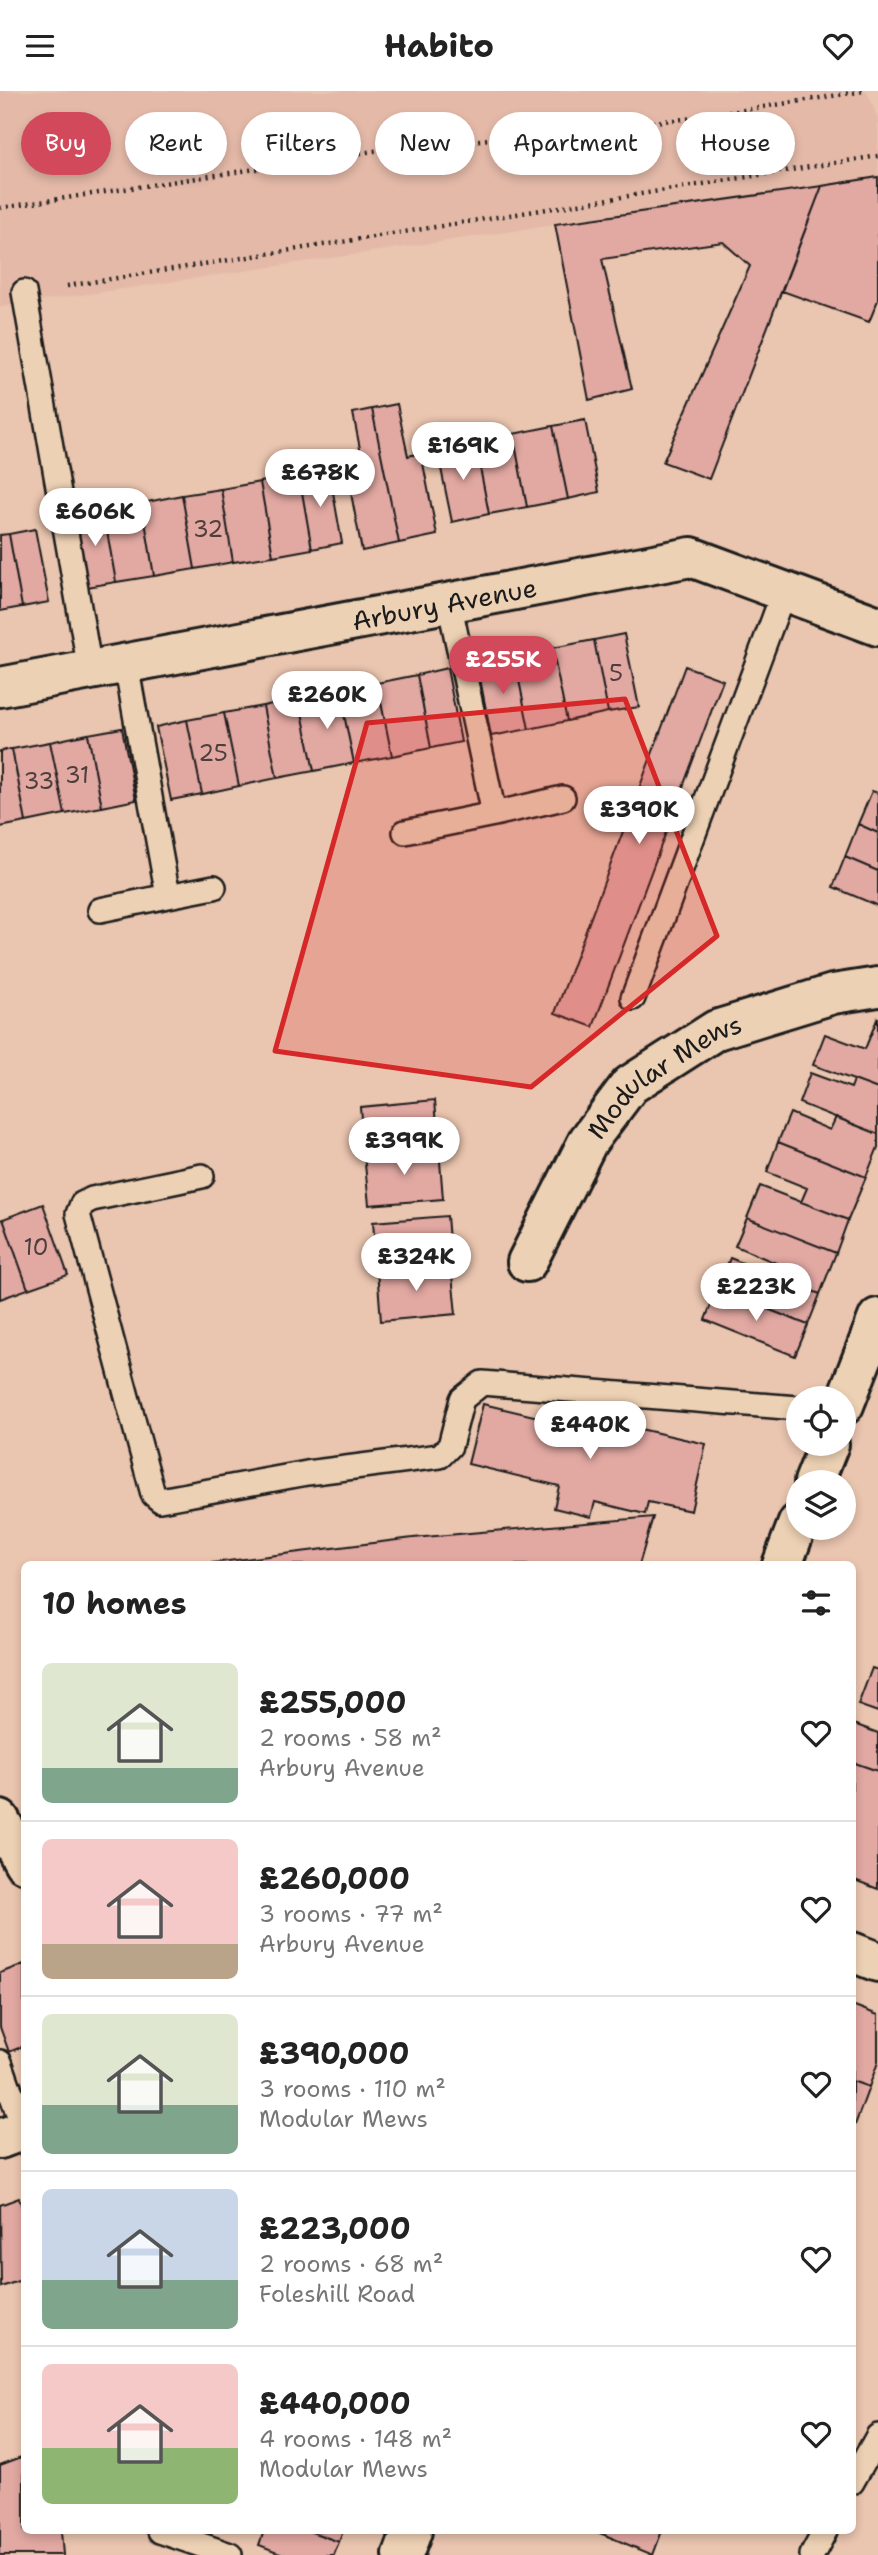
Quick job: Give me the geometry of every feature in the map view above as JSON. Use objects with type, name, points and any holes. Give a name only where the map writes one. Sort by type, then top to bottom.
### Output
[{"type":"street","name":"Arbury Avenue","points":[[0,687],[691,557],[878,627]]},
{"type":"street","name":"Modular Mews","points":[[527,1262],[588,1141],[630,1085],[716,1030],[833,994],[878,987]]},
{"type":"street","points":[[852,1386],[875,1333]]},
{"type":"street","points":[[784,1561],[792,1540]]},
{"type":"street","points":[[0,1820],[21,1858]]},
{"type":"street","points":[[856,1954],[878,1962]]},
{"type":"street","points":[[403,2555],[411,2534]]},
{"type":"lane","points":[[23,292],[108,667],[168,896]]},
{"type":"lane","points":[[633,997],[783,591]]},
{"type":"lane","points":[[449,603],[494,814]]},
{"type":"lane","points":[[405,832],[563,798]]},
{"type":"lane","points":[[100,910],[214,887]]},
{"type":"lane","points":[[202,1175],[92,1199],[82,1204],[78,1214],[153,1494],[160,1500],[307,1473],[440,1456],[450,1446],[462,1399],[482,1383],[786,1407]]},
{"type":"lane","points":[[0,2062],[16,2133]]},
{"type":"lane","points":[[856,2475],[878,2436]]},
{"type":"lane","points":[[169,2534],[230,2555]]},
{"type":"lane","points":[[812,2555],[823,2534]]},
{"type":"path","points":[[0,208],[374,151],[693,118],[864,91]]},
{"type":"path","points":[[23,292],[878,156]]},
{"type":"highlighted area","points":[[625,699],[717,936],[531,1087],[275,1051],[367,723]]},
{"type":"shaded area","points":[[0,91],[867,91],[878,119],[878,177],[0,307]]},
{"type":"building","points":[[878,177],[878,300],[869,322],[782,291],[822,186]]},
{"type":"building","points":[[822,186],[709,479],[663,462],[750,266],[723,242],[602,259],[632,389],[589,400],[555,224]]},
{"type":"building","points":[[397,404],[408,456],[421,453],[437,535],[399,543],[372,409]]},
{"type":"building","points":[[372,409],[399,543],[362,551],[346,467],[363,464],[353,413]]},
{"type":"building","points":[[585,420],[599,492],[568,499],[553,426]]},
{"type":"building","points":[[553,426],[568,499],[527,507],[513,434]]},
{"type":"building","points":[[513,434],[527,507],[489,514],[475,442]]},
{"type":"building","points":[[475,442],[489,514],[452,522],[437,449]]},
{"type":"building","points":[[329,470],[342,543],[312,549],[299,475]]},
{"type":"building","points":[[299,475],[312,549],[273,556],[260,482]]},
{"type":"building","points":[[260,482],[273,556],[233,562],[221,489]]},
{"type":"building","points":[[221,489],[233,562],[195,569],[182,495]]},
{"type":"building","points":[[182,495],[195,569],[154,576],[142,503]]},
{"type":"building","points":[[142,503],[154,576],[116,582],[103,509]]},
{"type":"building","points":[[103,509],[116,582],[87,587],[75,514]]},
{"type":"building","points":[[35,529],[49,602],[22,607],[9,534]]},
{"type":"building","points":[[9,534],[22,607],[0,611],[0,535]]},
{"type":"building","points":[[624,634],[639,707],[608,712],[594,640]]},
{"type":"building","points":[[594,640],[608,712],[567,721],[552,648]]},
{"type":"building","points":[[552,648],[567,721],[529,729],[514,656]]},
{"type":"building","points":[[514,656],[529,729],[491,736],[477,663]]},
{"type":"building","points":[[685,666],[723,680],[593,1027],[555,1013]]},
{"type":"building","points":[[447,668],[461,742],[431,748],[417,675]]},
{"type":"building","points":[[417,675],[431,748],[392,756],[377,683]]},
{"type":"building","points":[[377,683],[392,756],[354,763],[339,690]]},
{"type":"building","points":[[339,690],[354,763],[314,771],[299,698]]},
{"type":"building","points":[[299,698],[314,771],[277,778],[263,706]]},
{"type":"building","points":[[263,706],[277,778],[239,786],[224,713]]},
{"type":"building","points":[[224,713],[239,786],[202,794],[187,720]]},
{"type":"building","points":[[187,720],[202,794],[171,800],[156,727]]},
{"type":"building","points":[[122,728],[136,800],[102,807],[88,734]]},
{"type":"building","points":[[88,734],[102,807],[65,814],[50,742]]},
{"type":"building","points":[[50,742],[65,814],[26,822],[12,749]]},
{"type":"building","points":[[12,749],[26,822],[0,827],[0,751]]},
{"type":"building","points":[[872,791],[878,793],[878,833],[858,824]]},
{"type":"building","points":[[858,824],[878,833],[878,871],[845,857]]},
{"type":"building","points":[[845,857],[878,871],[878,906],[833,887]]},
{"type":"building","points":[[878,1017],[878,1089],[813,1065],[825,1034],[865,1049]]},
{"type":"building","points":[[810,1073],[851,1088],[854,1080],[878,1089],[878,1134],[799,1103]]},
{"type":"building","points":[[435,1100],[439,1149],[364,1154],[360,1107]]},
{"type":"building","points":[[790,1113],[830,1130],[836,1117],[878,1134],[878,1147],[866,1177],[778,1142]]},
{"type":"building","points":[[778,1142],[866,1177],[848,1220],[801,1202],[807,1188],[767,1172]]},
{"type":"building","points":[[439,1149],[443,1199],[369,1205],[364,1154]]},
{"type":"building","points":[[760,1186],[848,1220],[836,1253],[747,1218]]},
{"type":"building","points":[[43,1204],[68,1275],[28,1289],[3,1219]]},
{"type":"building","points":[[447,1216],[451,1265],[377,1270],[373,1222]]},
{"type":"building","points":[[747,1218],[836,1253],[820,1294],[771,1275],[776,1263],[735,1246]]},
{"type":"building","points":[[3,1219],[28,1289],[0,1299],[0,1220]]},
{"type":"building","points":[[730,1258],[820,1294],[808,1325],[717,1289]]},
{"type":"building","points":[[451,1265],[456,1314],[381,1321],[377,1270]]},
{"type":"building","points":[[717,1289],[808,1325],[795,1356],[705,1320]]},
{"type":"building","points":[[483,1404],[589,1429],[592,1418],[706,1444],[691,1511],[648,1502],[645,1514],[595,1502],[591,1517],[554,1508],[559,1486],[468,1464]]},
{"type":"building","points":[[653,1517],[640,1561],[228,1561],[413,1538]]},
{"type":"building","points":[[872,1668],[878,1670],[878,1712],[858,1705]]},
{"type":"building","points":[[856,1725],[878,1733],[878,1771],[856,1763]]},
{"type":"building","points":[[856,1763],[878,1771],[878,1889],[856,1881]]},
{"type":"building","points":[[21,1965],[21,2047],[9,2052],[0,2027],[0,1973]]},
{"type":"building","points":[[856,2007],[878,2015],[878,2062],[869,2087],[856,2082]]},
{"type":"building","points":[[856,2082],[869,2087],[856,2122]]},
{"type":"building","points":[[19,2198],[21,2204],[21,2280],[1,2287],[0,2205]]},
{"type":"building","points":[[21,2457],[21,2534],[61,2534],[63,2555],[0,2555],[0,2465]]},
{"type":"building","points":[[263,2534],[317,2534],[339,2542],[334,2555],[285,2555],[259,2545]]},
{"type":"building","points":[[317,2534],[342,2534],[339,2542]]},
{"type":"building","points":[[602,2534],[661,2534],[653,2555]]}]
